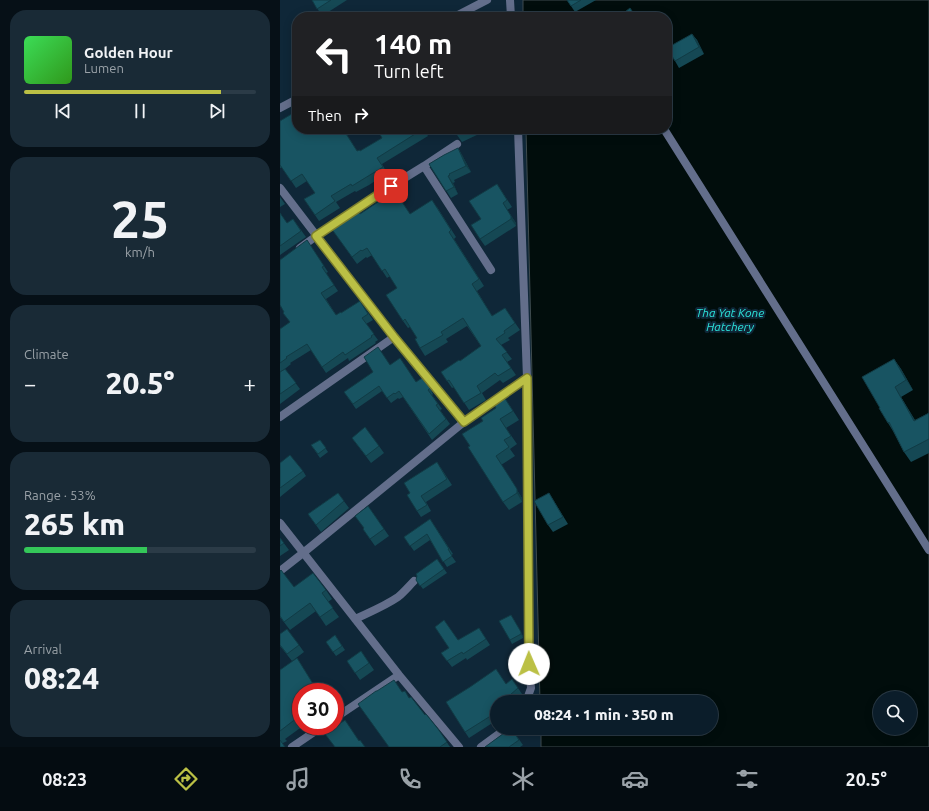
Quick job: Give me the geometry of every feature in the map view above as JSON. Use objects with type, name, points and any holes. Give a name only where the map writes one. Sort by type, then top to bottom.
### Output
[{"type":"street","points":[[464,12],[487,0]]},
{"type":"street","points":[[510,0],[511,12]]},
{"type":"street","points":[[280,108],[292,102]]},
{"type":"street","points":[[518,134],[527,378],[528,651],[531,688],[528,695]]},
{"type":"street","points":[[667,134],[929,550]]},
{"type":"street","points":[[292,254],[316,236],[391,186],[457,144]]},
{"type":"street","points":[[424,166],[492,270]]},
{"type":"street","points":[[280,188],[394,337],[464,422]]},
{"type":"street","points":[[280,417],[394,337]]},
{"type":"street","points":[[280,571],[464,422],[527,378]]},
{"type":"street","points":[[280,523],[355,619],[459,747]]},
{"type":"street","points":[[355,619],[387,604],[414,582]]},
{"type":"street","points":[[344,712],[399,674]]},
{"type":"street","points":[[292,747],[310,735]]},
{"type":"street","points":[[481,747],[497,735]]},
{"type":"water","name":"Tha Yat Kone Hatchery","points":[[523,0],[929,0],[929,747],[541,747],[541,735],[718,735],[718,695],[540,695],[526,134],[672,134],[672,12],[523,12]]},
{"type":"building","points":[[312,0],[331,0],[317,9]]},
{"type":"building","points":[[567,0],[581,0],[571,6]]},
{"type":"building","points":[[630,8],[633,12],[625,12]]},
{"type":"building","points":[[692,34],[699,47],[675,61],[672,56],[672,45]]},
{"type":"building","points":[[292,114],[292,134],[346,134],[357,151],[360,151],[382,138],[380,134],[415,134],[377,158],[383,167],[352,186],[351,184],[331,196],[335,201],[315,215],[304,199],[315,193],[302,174],[291,181],[280,165],[280,121]]},
{"type":"building","points":[[458,148],[466,166],[449,174],[450,175],[448,176],[454,187],[446,191],[429,164]]},
{"type":"building","points":[[497,184],[507,200],[503,203],[511,216],[511,219],[480,239],[471,225],[481,219],[469,201]]},
{"type":"building","points":[[394,190],[410,214],[432,200],[451,230],[449,232],[479,279],[472,284],[492,316],[505,308],[515,323],[504,331],[505,333],[496,339],[507,352],[502,355],[511,368],[498,376],[495,373],[477,386],[481,393],[464,403],[449,380],[447,381],[441,372],[481,346],[463,318],[441,332],[443,335],[420,348],[415,339],[417,338],[405,319],[403,321],[386,295],[397,288],[385,269],[382,271],[367,248],[362,251],[361,250],[352,257],[331,228],[358,210],[360,214],[378,202],[377,200]]},
{"type":"building","points":[[280,213],[287,223],[293,219],[301,231],[280,246]]},
{"type":"building","points":[[307,240],[324,266],[322,267],[334,285],[321,293],[336,315],[360,301],[368,314],[362,318],[374,334],[371,336],[372,337],[345,355],[343,352],[322,367],[307,344],[286,357],[287,358],[280,363],[280,329],[290,322],[283,313],[284,312],[280,305],[280,260]]},
{"type":"building","points":[[378,347],[390,365],[400,358],[416,382],[422,378],[430,388],[428,390],[446,419],[429,434],[399,391],[387,398],[379,386],[353,404],[344,392],[373,372],[364,357]]},
{"type":"building","points":[[894,359],[906,380],[895,387],[914,421],[929,413],[929,439],[904,452],[889,422],[888,423],[862,377]]},
{"type":"building","points":[[285,369],[296,383],[280,394],[280,372]]},
{"type":"building","points":[[504,397],[513,411],[500,419],[511,436],[504,440],[509,447],[496,456],[517,489],[517,493],[503,502],[468,447],[470,446],[462,434],[483,421],[481,418],[496,408],[494,404]]},
{"type":"building","points":[[365,427],[379,446],[366,456],[352,438]]},
{"type":"building","points":[[320,440],[326,448],[318,454],[311,445]]},
{"type":"building","points":[[290,455],[303,471],[280,488],[280,463]]},
{"type":"building","points":[[437,462],[447,479],[421,496],[427,505],[417,511],[407,495],[410,493],[404,483]]},
{"type":"building","points":[[338,493],[344,501],[316,525],[308,514]]},
{"type":"building","points":[[549,493],[563,517],[548,525],[534,501]]},
{"type":"building","points":[[368,506],[384,529],[370,539],[355,516]]},
{"type":"building","points":[[430,519],[452,556],[443,562],[427,534],[410,546],[404,537]]},
{"type":"building","points":[[280,538],[284,543],[280,546]]},
{"type":"building","points":[[437,559],[444,569],[420,586],[416,580],[416,574]]},
{"type":"building","points":[[281,570],[294,587],[313,573],[326,590],[322,593],[333,608],[320,617],[310,603],[284,622],[280,616]]},
{"type":"building","points":[[511,615],[521,634],[510,640],[499,621]]},
{"type":"building","points":[[444,620],[458,640],[479,628],[486,639],[463,654],[462,652],[447,661],[441,653],[449,648],[435,627]]},
{"type":"building","points":[[287,629],[299,645],[287,654],[280,645],[280,634]]},
{"type":"building","points":[[335,635],[342,646],[333,652],[326,642]]},
{"type":"building","points":[[361,651],[369,663],[355,673],[347,661]]},
{"type":"building","points":[[297,658],[313,683],[292,683],[292,722],[280,731],[280,670]]},
{"type":"building","points":[[496,669],[506,684],[512,679],[518,688],[510,695],[490,695],[490,716],[465,732],[446,702]]},
{"type":"building","points":[[394,680],[402,692],[405,691],[409,698],[411,697],[425,715],[426,714],[447,742],[440,747],[389,747],[358,704]]},
{"type":"building","points":[[345,720],[359,741],[360,740],[365,747],[335,747],[326,735],[344,735]]},
{"type":"building","points":[[501,735],[516,735],[519,740],[509,747],[485,747]]},
{"type":"building","points":[[280,740],[285,747],[280,747]]},
{"type":"route","points":[[391,186],[316,236],[394,337],[464,422],[527,378],[529,664]]}]
